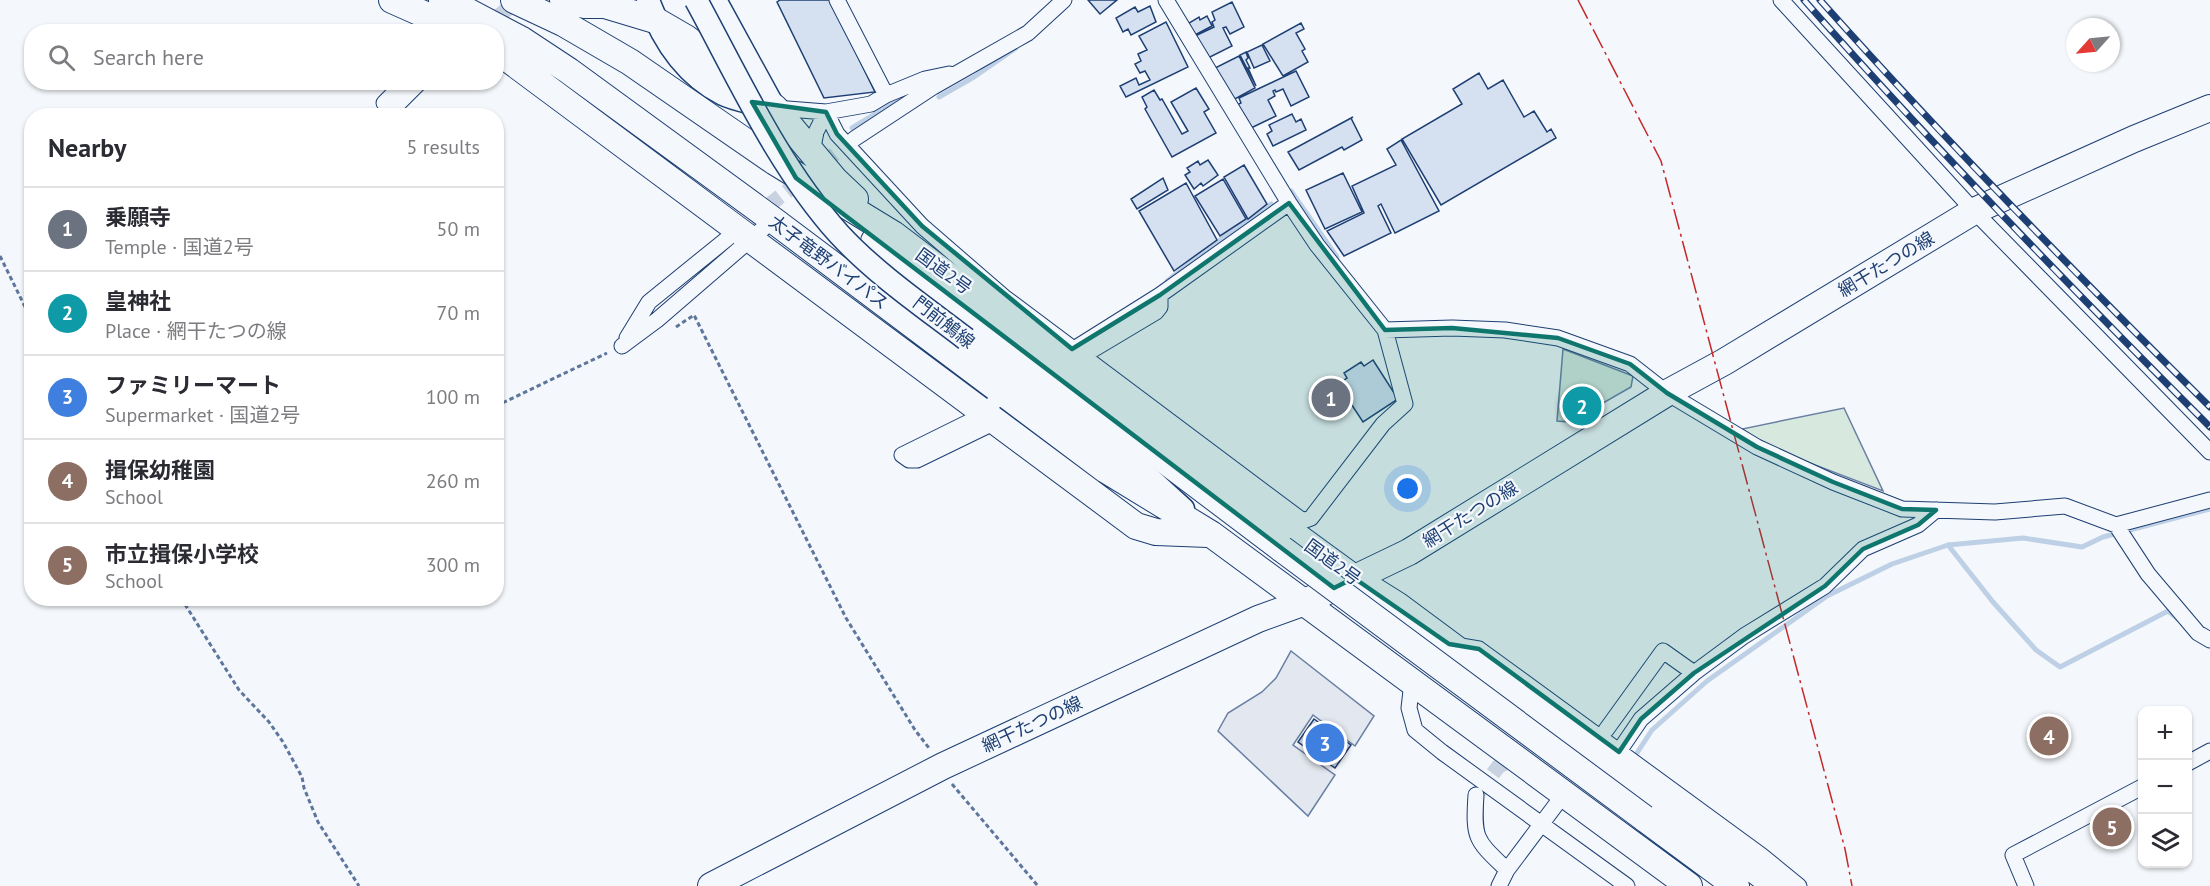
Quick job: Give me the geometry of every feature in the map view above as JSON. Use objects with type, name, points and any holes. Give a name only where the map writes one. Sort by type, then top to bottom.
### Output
[{"type":"main road","points":[[392,0],[445,24]]},
{"type":"main road","name":"太子竜野バイパス","points":[[442,0],[492,24]]},
{"type":"main road","points":[[514,0],[563,23],[630,62],[775,162],[893,234]]},
{"type":"main road","points":[[562,0],[585,5],[609,3],[652,10],[774,108],[835,180],[893,234]]},
{"type":"main road","name":"門前鵤線","points":[[696,0],[781,154],[819,210],[861,256],[966,339],[1136,466],[1211,534]]},
{"type":"main road","points":[[715,0],[774,108]]},
{"type":"main road","name":"太子竜野バイパス","points":[[504,30],[522,40],[626,112],[1106,470],[1211,534]]},
{"type":"main road","points":[[504,53],[626,112]]},
{"type":"main road","points":[[504,55],[739,239],[1136,526],[1156,532],[1211,534],[1689,886]]},
{"type":"main road","name":"網干たつの線","points":[[711,886],[943,766],[1258,619],[1305,602],[1409,552],[1667,393],[1724,362],[1974,211],[2134,139],[2210,108]]},
{"type":"main road","points":[[775,162],[909,268],[1282,549],[1736,886]]},
{"type":"main road","name":"国道2号","points":[[893,234],[1002,305],[1207,460],[1354,578],[1397,605],[1449,644],[1615,758],[1776,886]]},
{"type":"street","points":[[837,0],[886,95]]},
{"type":"street","points":[[854,139],[1028,33],[1064,0]]},
{"type":"street","points":[[1166,0],[1289,203],[1317,245],[1385,330],[1405,404],[1383,424],[1311,518],[1304,521],[1207,460]]},
{"type":"street","points":[[1781,0],[1974,211],[2210,452]]},
{"type":"street","points":[[774,108],[826,112],[871,104],[886,95],[925,79],[961,72]]},
{"type":"street","points":[[397,90],[384,103],[399,103],[412,90]]},
{"type":"street","points":[[812,152],[816,132],[826,112]]},
{"type":"street","points":[[826,112],[837,134],[922,226],[1002,305]]},
{"type":"street","points":[[1066,354],[1160,296],[1289,203]]},
{"type":"street","points":[[622,346],[650,302],[739,239],[773,220]]},
{"type":"street","points":[[622,346],[657,320],[739,239]]},
{"type":"street","points":[[1089,352],[1156,312],[1160,307],[1160,296]]},
{"type":"street","points":[[1385,330],[1452,328],[1505,330],[1558,338],[1630,364],[1667,393],[1757,447],[1833,482],[1902,509],[1995,512],[2066,506],[2120,531],[2148,574],[2198,633],[2210,640]]},
{"type":"street","points":[[987,419],[902,455],[909,460],[917,460],[987,419],[1002,392]]},
{"type":"street","points":[[2120,531],[2210,500]]},
{"type":"street","points":[[1799,886],[1761,855],[1615,758],[1641,719],[1694,673],[1744,636],[1825,586],[1863,549],[1918,525],[1936,510]]},
{"type":"street","points":[[1606,730],[1663,651],[1694,673]]},
{"type":"street","points":[[1412,682],[1409,708],[1415,730],[1627,886]]},
{"type":"street","points":[[2192,760],[2210,751]]},
{"type":"street","points":[[2026,886],[2013,855],[2138,789]]},
{"type":"street","points":[[1499,886],[1507,870],[1564,794]]},
{"type":"street","points":[[1476,795],[1474,824],[1481,845],[1507,870]]},
{"type":"path","points":[[0,256],[24,305]]},
{"type":"path","points":[[657,320],[670,330],[694,315],[846,618],[915,730],[943,766],[947,777],[959,794],[1038,886]]},
{"type":"path","points":[[504,402],[622,346]]},
{"type":"path","points":[[185,606],[239,690],[269,722],[283,742],[302,777],[304,788],[318,822],[359,886]]},
{"type":"highlighted area","points":[[752,102],[826,112],[837,134],[922,226],[1072,349],[1160,295],[1289,203],[1385,330],[1452,328],[1558,338],[1630,364],[1667,393],[1757,447],[1833,482],[1902,509],[1936,510],[1918,525],[1863,549],[1825,586],[1694,673],[1641,719],[1619,752],[1479,649],[1449,644],[1354,578],[1334,588],[796,178]]},
{"type":"shaded area","points":[[1563,349],[1633,376],[1631,387],[1570,422],[1557,421]]},
{"type":"shaded area","points":[[1844,408],[1883,491],[1771,448],[1742,429]]},
{"type":"shaded area","points":[[1291,651],[1374,716],[1355,746],[1313,715],[1293,745],[1335,775],[1308,816],[1218,731],[1228,713],[1262,692],[1276,678]]},
{"type":"building","points":[[780,0],[830,0],[875,92],[824,98],[777,2]]},
{"type":"building","points":[[1088,0],[1117,0],[1100,14]]},
{"type":"building","points":[[1232,2],[1244,27],[1230,34],[1226,27],[1223,28],[1232,46],[1206,59],[1195,36],[1214,27],[1212,22],[1215,20],[1212,12]]},
{"type":"building","points":[[1150,6],[1156,22],[1131,35],[1128,29],[1123,32],[1116,18],[1135,7],[1138,12]]},
{"type":"building","points":[[1207,16],[1212,26],[1193,36],[1189,23],[1199,17],[1200,20]]},
{"type":"building","points":[[1166,22],[1188,67],[1126,97],[1120,86],[1136,78],[1139,85],[1150,80],[1145,71],[1140,73],[1135,64],[1141,61],[1138,54],[1147,50],[1139,36]]},
{"type":"building","points":[[1301,23],[1304,29],[1296,33],[1305,49],[1302,51],[1308,62],[1283,76],[1263,44]]},
{"type":"building","points":[[1262,45],[1270,61],[1254,68],[1247,52]]},
{"type":"building","points":[[1246,52],[1248,58],[1246,60],[1250,68],[1248,68],[1256,86],[1240,55]]},
{"type":"building","points":[[1239,56],[1255,88],[1233,100],[1215,68]]},
{"type":"building","points":[[1296,71],[1309,97],[1291,106],[1283,89],[1273,91],[1275,96],[1268,100],[1276,116],[1249,129],[1235,106],[1241,103],[1239,98]]},
{"type":"building","points":[[1479,73],[1488,89],[1503,80],[1524,117],[1534,111],[1547,132],[1551,129],[1556,138],[1441,205],[1402,139],[1462,104],[1453,89]]},
{"type":"building","points":[[1196,88],[1209,109],[1204,112],[1216,133],[1172,157],[1145,109],[1147,107],[1142,97],[1154,90],[1160,100],[1162,99],[1182,134],[1188,131],[1171,102]]},
{"type":"building","points":[[1292,114],[1296,122],[1301,119],[1306,130],[1273,146],[1267,134],[1272,131],[1269,125]]},
{"type":"building","points":[[1351,118],[1362,140],[1344,150],[1342,147],[1299,170],[1288,152]]},
{"type":"building","points":[[1401,140],[1439,211],[1395,233],[1381,204],[1378,206],[1391,233],[1344,256],[1327,231],[1364,213],[1352,186],[1396,165],[1387,149]]},
{"type":"building","points":[[1208,160],[1218,175],[1203,186],[1201,183],[1194,189],[1185,175],[1190,172],[1187,168],[1198,161],[1200,165]]},
{"type":"building","points":[[1244,165],[1267,204],[1248,219],[1224,177]]},
{"type":"building","points":[[1343,173],[1362,212],[1325,229],[1306,190]]},
{"type":"building","points":[[1163,178],[1168,190],[1137,209],[1131,199]]},
{"type":"building","points":[[1223,179],[1246,219],[1220,236],[1195,196]]},
{"type":"building","points":[[1186,183],[1217,240],[1174,271],[1139,211]]},
{"type":"building","points":[[1373,360],[1398,399],[1363,422],[1338,384],[1347,378],[1344,373],[1361,362],[1364,366]]},
{"type":"building","points":[[1314,719],[1351,745],[1335,768],[1298,742]]},
{"type":"waterway","points":[[939,97],[974,77],[1016,48]]},
{"type":"waterway","points":[[852,128],[915,90]]},
{"type":"waterway","points":[[1289,192],[1291,191],[1337,257]]},
{"type":"waterway","points":[[1167,281],[1271,204]]},
{"type":"waterway","points":[[1635,756],[1652,730],[1707,681],[1827,596],[1892,564],[1948,545],[2023,538],[2082,547],[2103,537],[2210,509]]},
{"type":"waterway","points":[[1948,545],[1993,602],[2036,650],[2060,667],[2168,611],[2178,619]]},
{"type":"tunnel","points":[[488,24],[519,0]]},
{"type":"tunnel","points":[[732,234],[854,139]]},
{"type":"tunnel","points":[[1479,792],[1498,767],[1535,745],[1547,741]]},
{"type":"railway","points":[[1804,0],[2004,216],[2210,427]]},
{"type":"railway","points":[[1820,0],[2012,206],[2210,407]]},
{"type":"power","points":[[1578,0],[1661,161],[1845,849],[1852,886]]},
{"type":"place","name":"乗願寺","points":[[1331,398]]},
{"type":"place","name":"皇神社","points":[[1582,406]]},
{"type":"place","name":"揖保幼稚園","points":[[2049,736]]},
{"type":"place","name":"ファミリーマート","points":[[1325,743]]},
{"type":"place","name":"市立揖保小学校","points":[[2112,827]]}]
